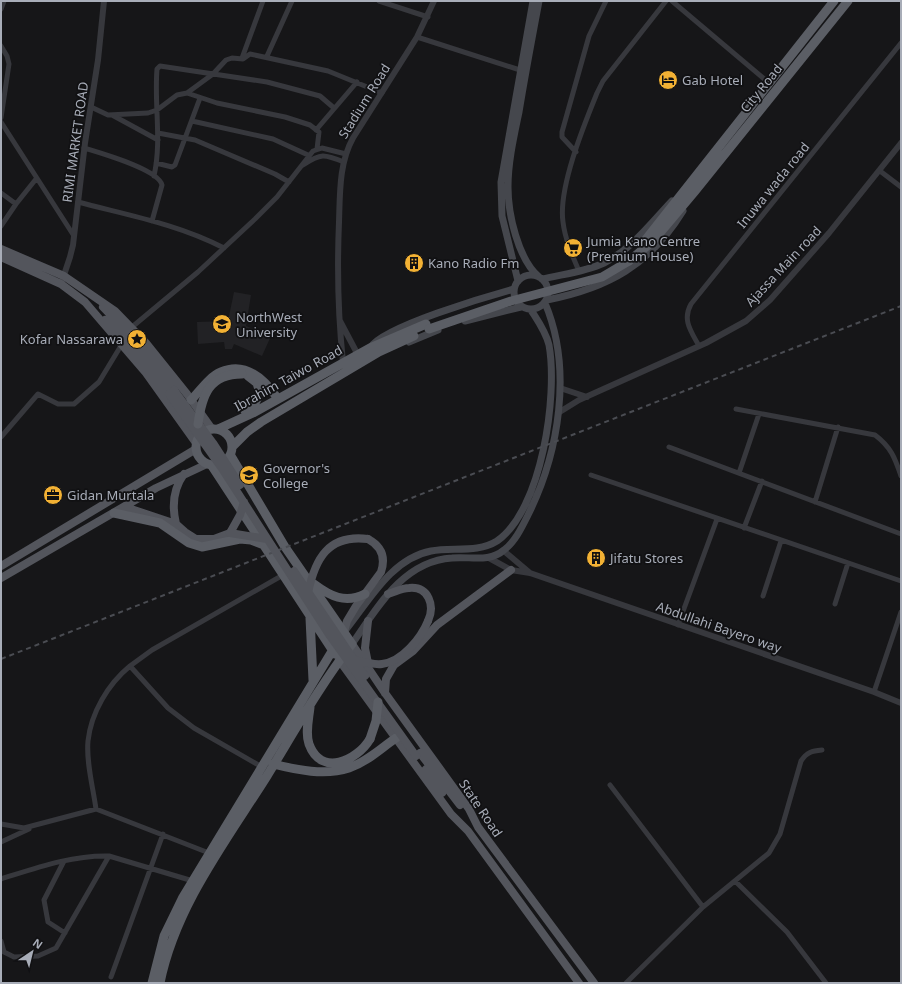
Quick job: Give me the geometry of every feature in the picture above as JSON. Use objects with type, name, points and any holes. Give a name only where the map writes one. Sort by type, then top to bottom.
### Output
[{"type":"highway","name":"City Road","points":[[674,209],[685,188],[834,1]]},
{"type":"highway","name":"City Road","points":[[674,209],[695,191],[848,1]]},
{"type":"highway","points":[[375,349],[428,326],[511,301],[602,277],[653,241],[674,209]]},
{"type":"highway","name":"Ibrahim Taiwo Road","points":[[215,429],[227,425],[278,399],[343,362],[375,349]]},
{"type":"highway","name":"Ibrahim Taiwo Road","points":[[233,446],[247,432],[261,422],[370,358],[375,349]]},
{"type":"highway","points":[[192,400],[209,381],[220,372],[236,369],[246,370],[260,377],[278,399]]},
{"type":"highway","points":[[198,424],[201,404],[210,387],[226,376],[242,374],[252,378],[260,388],[258,399],[254,405],[238,415],[227,425]]},
{"type":"highway","points":[[210,465],[220,465],[226,462],[231,456],[233,446],[228,435],[215,429],[205,431],[200,436],[196,446],[199,458],[210,465],[266,542],[282,575],[339,660]]},
{"type":"highway","points":[[160,983],[170,944],[189,903],[310,704],[339,660],[352,644],[281,540],[231,456]]},
{"type":"highway","points":[[114,513],[160,523],[195,545],[209,547],[240,539],[266,542]]},
{"type":"highway","points":[[308,580],[335,598],[358,598],[365,594]]},
{"type":"highway","points":[[310,617],[313,680]]},
{"type":"highway","points":[[152,983],[164,936],[173,916],[313,680],[344,632]]},
{"type":"highway","points":[[310,704],[307,736],[310,748],[319,758],[335,763],[348,760],[361,750],[370,739],[376,721],[378,702]]},
{"type":"highway","points":[[273,764],[313,772],[337,771],[350,768],[367,759],[396,738]]},
{"type":"main road","points":[[352,644],[388,594],[411,573],[435,562],[450,558],[489,558],[504,551],[512,542],[532,507],[550,456],[558,413],[560,388],[556,346],[546,301],[548,288],[541,278],[530,268],[512,222],[509,204],[510,165],[533,1]]},
{"type":"main road","points":[[518,281],[504,231],[500,196],[503,165],[539,1]]},
{"type":"main road","name":"City Road","points":[[541,278],[579,271],[604,263],[623,251],[685,188]]},
{"type":"main road","name":"City Road","points":[[546,301],[595,287],[623,274],[644,257],[669,230],[695,191]]},
{"type":"main road","points":[[1,249],[103,302],[132,327],[215,429]]},
{"type":"main road","points":[[1,257],[62,280],[114,327],[172,392],[198,424],[308,593],[418,754],[468,832]]},
{"type":"main road","points":[[541,278],[530,275],[518,281],[514,289],[515,299],[521,307],[531,310],[536,309],[546,301]]},
{"type":"main road","name":"Ibrahim Taiwo Road","points":[[375,349],[379,339],[416,321],[514,289]]},
{"type":"main road","points":[[88,293],[132,337],[172,392],[244,502],[266,542],[334,642],[418,754],[478,827]]},
{"type":"main road","points":[[1,566],[196,446],[122,344],[85,302]]},
{"type":"main road","name":"Ibrahim Taiwo Road","points":[[370,358],[447,327],[506,309],[521,307]]},
{"type":"main road","points":[[344,632],[375,591],[393,572],[408,561],[430,551],[487,546],[505,534],[522,509],[542,454],[551,396],[551,358],[544,330],[531,310]]},
{"type":"main road","points":[[542,454],[550,456]]},
{"type":"main road","points":[[1,578],[156,488],[184,474],[210,465]]},
{"type":"main road","points":[[176,524],[173,504],[178,484],[184,474]]},
{"type":"main road","points":[[230,533],[240,515],[244,502]]},
{"type":"main road","points":[[125,507],[176,524],[190,536],[204,540],[214,539],[230,533],[266,542]]},
{"type":"main road","points":[[308,593],[316,564],[327,549],[343,540],[361,538],[368,538],[378,545],[382,550],[384,564],[381,572],[347,621],[344,632]]},
{"type":"main road","points":[[385,693],[386,679],[394,665],[413,651],[437,626],[510,570]]},
{"type":"main road","points":[[354,660],[373,664],[389,662],[413,644],[428,621],[432,610],[431,603],[426,594],[422,591],[410,588],[388,594]]},
{"type":"main road","points":[[368,621],[365,648],[372,673]]},
{"type":"main road","name":"State Road","points":[[352,644],[385,693],[469,809],[478,827],[594,983]]},
{"type":"main road","name":"State Road","points":[[339,660],[451,814],[468,832],[579,983]]},
{"type":"street","points":[[1,9],[4,1]]},
{"type":"street","name":"RIMI MARKET ROAD","points":[[62,280],[70,257],[74,236],[84,148],[98,60],[104,1]]},
{"type":"street","points":[[242,58],[263,1]]},
{"type":"street","points":[[267,56],[292,1]]},
{"type":"street","points":[[379,1],[428,17]]},
{"type":"street","name":"Stadium Road","points":[[343,362],[338,318],[337,272],[340,191],[346,154],[353,138],[417,37],[428,17],[434,1]]},
{"type":"street","points":[[576,152],[562,138],[562,132],[590,36],[606,1]]},
{"type":"street","points":[[579,271],[569,248],[563,221],[562,204],[565,185],[592,104],[603,81],[666,1]]},
{"type":"street","points":[[672,1],[769,83]]},
{"type":"street","points":[[417,37],[523,71]]},
{"type":"street","name":"Inuwa wada road","points":[[699,346],[686,319],[686,312],[691,304],[901,43]]},
{"type":"street","points":[[1,46],[8,56],[9,64],[1,118]]},
{"type":"street","points":[[91,107],[104,114],[112,115],[148,113],[156,110],[177,96],[187,93],[213,74],[229,58],[242,58],[250,54],[267,56],[323,69],[382,93]]},
{"type":"street","points":[[154,176],[158,140],[155,95],[157,68],[160,66],[267,82],[312,94],[326,100],[334,108]]},
{"type":"street","points":[[316,130],[357,82]]},
{"type":"street","points":[[187,93],[217,103],[285,117],[310,126],[316,130],[319,135],[317,149]]},
{"type":"street","points":[[156,163],[173,167],[186,138],[200,98]]},
{"type":"street","points":[[112,115],[158,140]]},
{"type":"street","points":[[192,121],[273,139],[308,155]]},
{"type":"street","points":[[1,122],[36,179],[74,236]]},
{"type":"street","points":[[158,133],[186,138],[224,152],[288,182]]},
{"type":"street","name":"Ajassa Main road","points":[[558,413],[587,396],[699,346],[746,321],[770,300],[829,233],[901,143]]},
{"type":"street","points":[[84,148],[124,160],[154,176],[161,182],[162,185],[152,221]]},
{"type":"street","points":[[132,327],[198,272],[224,248],[277,196],[308,155],[317,149],[322,148],[346,154]]},
{"type":"street","points":[[300,167],[314,157],[324,154],[344,162]]},
{"type":"street","points":[[880,171],[901,187]]},
{"type":"street","points":[[1,226],[36,179]]},
{"type":"street","points":[[1,194],[16,204]]},
{"type":"street","points":[[78,202],[193,233],[224,248]]},
{"type":"street","name":"Stadium Road","points":[[338,318],[358,355]]},
{"type":"street","points":[[1,436],[38,394],[58,404],[74,404],[100,382],[122,344]]},
{"type":"street","points":[[560,388],[587,396]]},
{"type":"street","points":[[736,409],[875,435],[886,443],[895,458],[901,476]]},
{"type":"street","points":[[739,473],[759,414]]},
{"type":"street","points":[[815,502],[838,427]]},
{"type":"street","points":[[670,447],[901,534]]},
{"type":"street","points":[[590,475],[901,581]]},
{"type":"street","points":[[744,528],[762,482]]},
{"type":"street","points":[[678,625],[716,519]]},
{"type":"street","points":[[763,596],[781,541]]},
{"type":"street","points":[[504,551],[530,573]]},
{"type":"street","points":[[489,558],[510,570],[530,573]]},
{"type":"street","points":[[835,604],[848,563]]},
{"type":"street","name":"Abdullahi Bayero way","points":[[530,573],[874,692],[901,703]]},
{"type":"street","points":[[96,809],[88,754],[91,728],[96,712],[119,675],[152,650],[282,575]]},
{"type":"street","points":[[874,692],[901,612]]},
{"type":"street","points":[[130,666],[168,708],[194,728],[262,767]]},
{"type":"street","points":[[626,983],[703,907],[769,853],[780,834],[801,761],[806,754],[812,751],[822,750]]},
{"type":"street","points":[[610,784],[703,907]]},
{"type":"street","points":[[1,824],[24,828],[37,826],[96,809],[209,853]]},
{"type":"street","points":[[1,842],[37,826]]},
{"type":"street","points":[[111,977],[163,834]]},
{"type":"street","points":[[1,941],[4,952],[9,956],[38,956],[56,948],[109,856]]},
{"type":"street","points":[[1,879],[38,867],[64,861],[79,858],[109,856],[193,881]]},
{"type":"street","points":[[64,861],[43,903],[48,922],[65,933]]},
{"type":"street","points":[[735,881],[787,932],[826,983]]},
{"type":"shaded area","name":"NorthWest University","points":[[234,292],[251,295],[246,326],[271,336],[262,356],[234,344],[232,349],[225,349],[224,342],[198,344],[197,322],[228,321]]},
{"type":"railway","points":[[1,659],[901,306]]},
{"type":"place","name":"Gab Hotel","points":[[668,80]]},
{"type":"place","name":"Jumia Kano Centre (Premium House)","points":[[573,248]]},
{"type":"place","name":"Kano Radio Fm","points":[[414,263]]},
{"type":"place","name":"NorthWest University","points":[[222,324]]},
{"type":"place","name":"Kofar Nassarawa","points":[[137,339]]},
{"type":"place","name":"Governor's College","points":[[249,475]]},
{"type":"place","name":"Gidan Murtala","points":[[53,495]]},
{"type":"place","name":"Jifatu Stores","points":[[596,558]]}]
